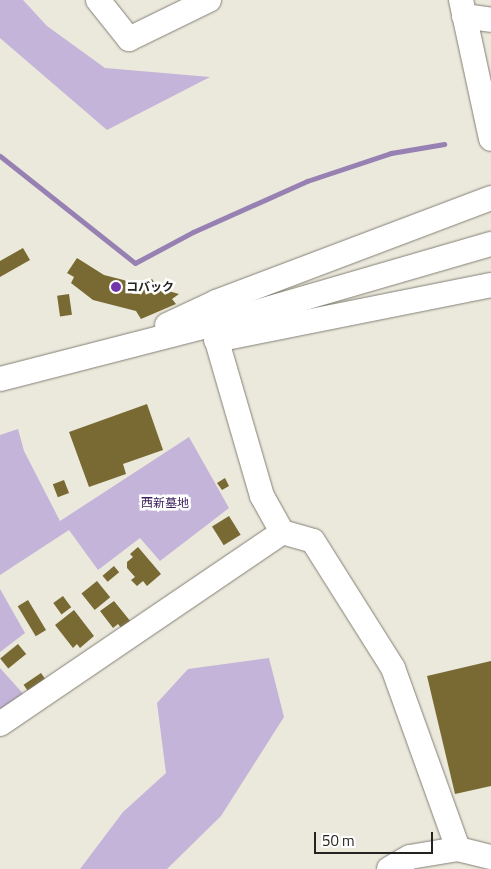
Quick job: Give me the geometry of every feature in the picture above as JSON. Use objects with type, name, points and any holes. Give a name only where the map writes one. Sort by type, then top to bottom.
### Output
[{"type":"street","points":[[98,0],[129,39],[209,0]]},
{"type":"street","points":[[462,8],[491,20]]},
{"type":"street","points":[[462,8],[491,139]]},
{"type":"street","points":[[118,349],[216,302],[491,198]]},
{"type":"street","points":[[214,332],[489,245]]},
{"type":"street","points":[[0,379],[118,349],[491,285]]},
{"type":"street","points":[[214,332],[262,496],[282,532],[313,541],[393,668],[458,849]]},
{"type":"street","points":[[0,724],[282,532]]},
{"type":"street","points":[[389,869],[410,856],[458,849],[491,857]]},
{"type":"green space","points":[[0,0],[23,0],[47,26],[105,68],[210,77],[107,130],[0,38]]},
{"type":"green space","name":"西新墓地","points":[[18,429],[24,451],[60,521],[189,437],[229,508],[160,561],[140,538],[98,570],[69,530],[0,575],[0,435]]},
{"type":"green space","points":[[0,589],[25,633],[0,652]]},
{"type":"green space","points":[[269,658],[284,717],[221,816],[167,869],[80,869],[123,812],[166,773],[157,703],[188,669]]},
{"type":"green space","points":[[0,668],[27,698],[0,717]]},
{"type":"building","points":[[23,248],[30,260],[0,277],[0,261]]},
{"type":"building","name":"コバック","points":[[77,258],[104,275],[143,285],[152,279],[158,288],[179,294],[172,299],[176,304],[141,319],[136,311],[93,300],[71,283],[74,277],[67,273]]},
{"type":"building","points":[[69,294],[72,315],[60,316],[57,296]]},
{"type":"building","points":[[147,404],[163,450],[123,464],[126,474],[89,487],[69,432]]},
{"type":"building","points":[[225,478],[229,486],[222,490],[217,483]]},
{"type":"building","points":[[64,480],[69,493],[58,497],[53,484]]},
{"type":"building","points":[[229,516],[241,535],[224,545],[212,527]]},
{"type":"building","points":[[138,547],[161,574],[147,586],[143,581],[137,586],[131,580],[135,577],[127,568],[127,562],[133,557],[130,554]]},
{"type":"building","points":[[114,566],[119,572],[108,582],[103,576]]},
{"type":"building","points":[[97,581],[110,597],[95,610],[81,594]]},
{"type":"building","points":[[63,596],[71,607],[62,614],[53,603]]},
{"type":"building","points":[[28,600],[46,630],[36,636],[18,606]]},
{"type":"building","points":[[114,601],[131,622],[122,629],[118,624],[113,628],[100,611]]},
{"type":"building","points":[[74,610],[94,636],[80,648],[77,644],[73,648],[55,625]]},
{"type":"building","points":[[18,644],[26,654],[8,669],[0,658]]},
{"type":"building","points":[[491,661],[491,786],[455,794],[427,676]]},
{"type":"building","points":[[41,673],[47,682],[30,694],[24,685]]},
{"type":"waterway","points":[[0,156],[135,263],[193,232],[307,181],[391,153],[444,144]]},
{"type":"place","name":"コバック","points":[[116,287]]}]
